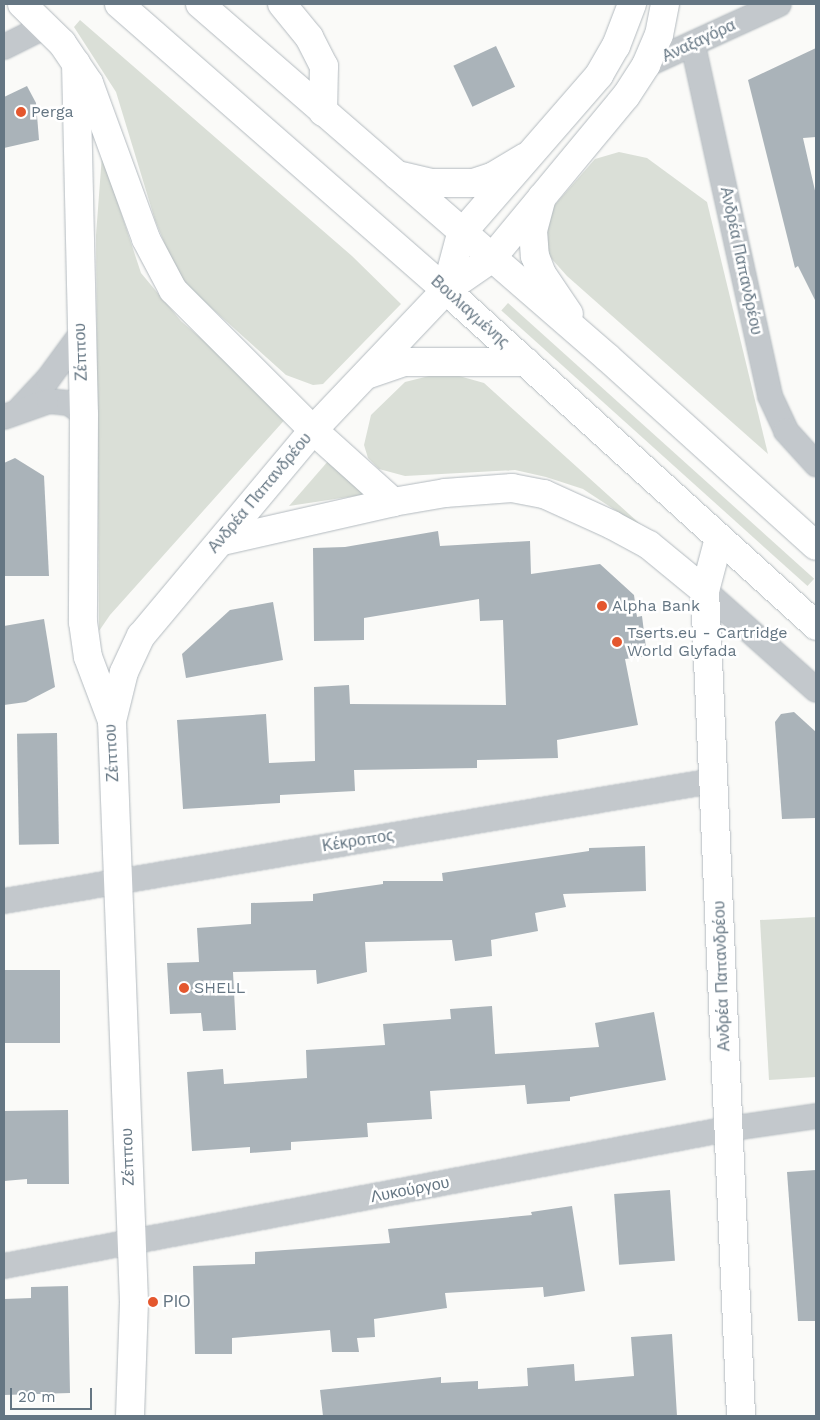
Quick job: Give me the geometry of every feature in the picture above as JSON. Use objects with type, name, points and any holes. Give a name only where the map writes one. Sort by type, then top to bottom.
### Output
[{"type":"main road","points":[[22,4],[46,26],[76,63],[98,103],[146,239],[173,290],[313,430],[393,502]]},
{"type":"main road","name":"Βουλιαγμένης","points":[[119,4],[446,290],[816,626]]},
{"type":"main road","points":[[200,4],[461,234],[608,358],[816,546]]},
{"type":"main road","points":[[282,4],[309,37],[324,66],[323,112]]},
{"type":"main road","name":"Ανδρέα Παπανδρέου","points":[[446,290],[461,234],[599,75],[616,46],[632,4]]},
{"type":"main road","name":"Ανδρέα Παπανδρέου","points":[[112,720],[124,672],[141,636],[313,430],[369,374],[446,290],[491,259],[626,96],[646,65],[659,34],[665,4]]},
{"type":"main road","name":"Ζέππου","points":[[76,63],[80,334],[84,414],[83,622],[88,657],[112,720],[134,1302],[130,1416]]},
{"type":"main road","points":[[393,173],[432,183],[473,183],[492,177],[526,157]]},
{"type":"main road","points":[[542,197],[533,230],[536,256],[542,274],[571,317],[608,358]]},
{"type":"main road","points":[[369,374],[404,362],[526,362]]},
{"type":"main road","points":[[222,540],[393,502],[445,493],[512,488],[544,494],[649,545],[705,591]]},
{"type":"main road","name":"Ανδρέα Παπανδρέου","points":[[719,538],[705,591],[741,1416]]},
{"type":"street","name":"Αναξαγόρα","points":[[646,65],[779,4]]},
{"type":"street","points":[[4,47],[46,26]]},
{"type":"street","name":"Ανδρέα Παπανδρέου","points":[[693,45],[770,396],[786,431],[816,464]]},
{"type":"street","points":[[12,413],[58,366],[80,334]]},
{"type":"street","points":[[12,413],[57,401],[68,404],[84,414]]},
{"type":"street","points":[[705,591],[816,690]]},
{"type":"street","name":"Κέκροπος","points":[[4,901],[713,781]]},
{"type":"street","name":"Λυκούργου","points":[[4,1266],[131,1244],[728,1129],[816,1116]]},
{"type":"shaded area","points":[[80,20],[352,256],[401,304],[323,384],[313,385],[286,375],[187,286],[170,257],[155,220],[116,92],[74,27]]},
{"type":"shaded area","points":[[619,152],[647,158],[707,202],[768,454],[567,276],[550,257],[544,231],[552,208],[595,159]]},
{"type":"shaded area","points":[[102,155],[141,273],[181,321],[289,415],[110,615],[99,631],[96,235]]},
{"type":"shaded area","points":[[508,303],[814,579],[807,586],[501,310]]},
{"type":"shaded area","points":[[445,372],[484,383],[650,533],[583,489],[546,477],[515,470],[405,476],[379,469],[368,458],[364,445],[371,415],[405,382]]},
{"type":"shaded area","points":[[329,460],[368,494],[289,506]]},
{"type":"shaded area","points":[[816,917],[816,1077],[769,1080],[760,920]]},
{"type":"building","points":[[496,46],[515,87],[472,107],[453,66]]},
{"type":"building","points":[[816,48],[816,137],[803,138],[816,195],[816,302],[798,266],[795,268],[748,80]]},
{"type":"building","points":[[27,86],[36,103],[39,140],[4,148],[4,97]]},
{"type":"building","points":[[15,458],[44,476],[49,576],[4,576],[4,463]]},
{"type":"building","points":[[438,531],[440,546],[530,541],[531,574],[600,564],[634,595],[637,617],[642,616],[647,656],[625,659],[638,725],[557,740],[558,758],[477,760],[477,768],[354,770],[355,791],[280,795],[280,803],[183,809],[177,720],[266,714],[269,763],[315,761],[314,687],[349,685],[350,704],[506,705],[503,620],[480,621],[479,599],[364,618],[364,640],[314,641],[313,548],[345,547]]},
{"type":"building","points":[[273,602],[283,660],[186,678],[182,654],[230,610]]},
{"type":"building","points":[[44,619],[55,687],[26,702],[4,705],[4,626]]},
{"type":"building","points":[[794,712],[816,732],[816,818],[782,819],[775,722],[781,714]]},
{"type":"building","points":[[57,733],[59,844],[19,845],[17,734]]},
{"type":"building","points":[[645,846],[646,891],[563,894],[566,907],[535,913],[538,931],[491,940],[492,956],[455,961],[452,940],[365,942],[367,972],[317,984],[316,970],[233,972],[236,1030],[203,1031],[201,1013],[170,1014],[167,963],[199,962],[197,928],[251,924],[251,903],[313,901],[313,894],[383,884],[383,881],[443,881],[442,873],[589,851],[589,848]]},
{"type":"building","points":[[4,970],[60,970],[60,1043],[4,1043]]},
{"type":"building","points":[[492,1006],[495,1054],[599,1047],[595,1023],[654,1012],[666,1080],[570,1097],[570,1101],[527,1104],[525,1085],[430,1091],[432,1119],[367,1123],[368,1137],[291,1142],[291,1150],[250,1153],[250,1147],[192,1151],[187,1072],[223,1069],[224,1084],[307,1078],[306,1050],[385,1045],[383,1024],[451,1019],[450,1009]]},
{"type":"building","points":[[68,1110],[69,1184],[27,1184],[27,1179],[4,1181],[4,1111]]},
{"type":"building","points":[[816,1170],[816,1321],[798,1321],[787,1172]]},
{"type":"building","points":[[670,1190],[675,1261],[619,1265],[614,1194]]},
{"type":"building","points":[[572,1206],[585,1291],[544,1297],[543,1287],[445,1293],[447,1308],[374,1319],[375,1337],[357,1338],[359,1352],[332,1352],[330,1330],[232,1338],[232,1354],[195,1354],[193,1266],[255,1264],[255,1252],[390,1243],[388,1229],[532,1215],[531,1212]]},
{"type":"building","points":[[68,1286],[70,1393],[4,1395],[4,1299],[31,1298],[31,1287]]},
{"type":"building","points":[[672,1334],[677,1416],[323,1416],[320,1390],[441,1377],[441,1383],[478,1381],[478,1389],[528,1386],[527,1368],[574,1364],[575,1381],[634,1376],[631,1337]]},
{"type":"place","name":"Perga","points":[[21,112]]},
{"type":"place","name":"Alpha Bank","points":[[602,606]]},
{"type":"place","name":"Tserts.eu - Cartridge World Glyfada","points":[[617,642]]},
{"type":"place","name":"SHELL","points":[[184,988]]},
{"type":"place","name":"ΡΙΟ","points":[[153,1302]]}]
